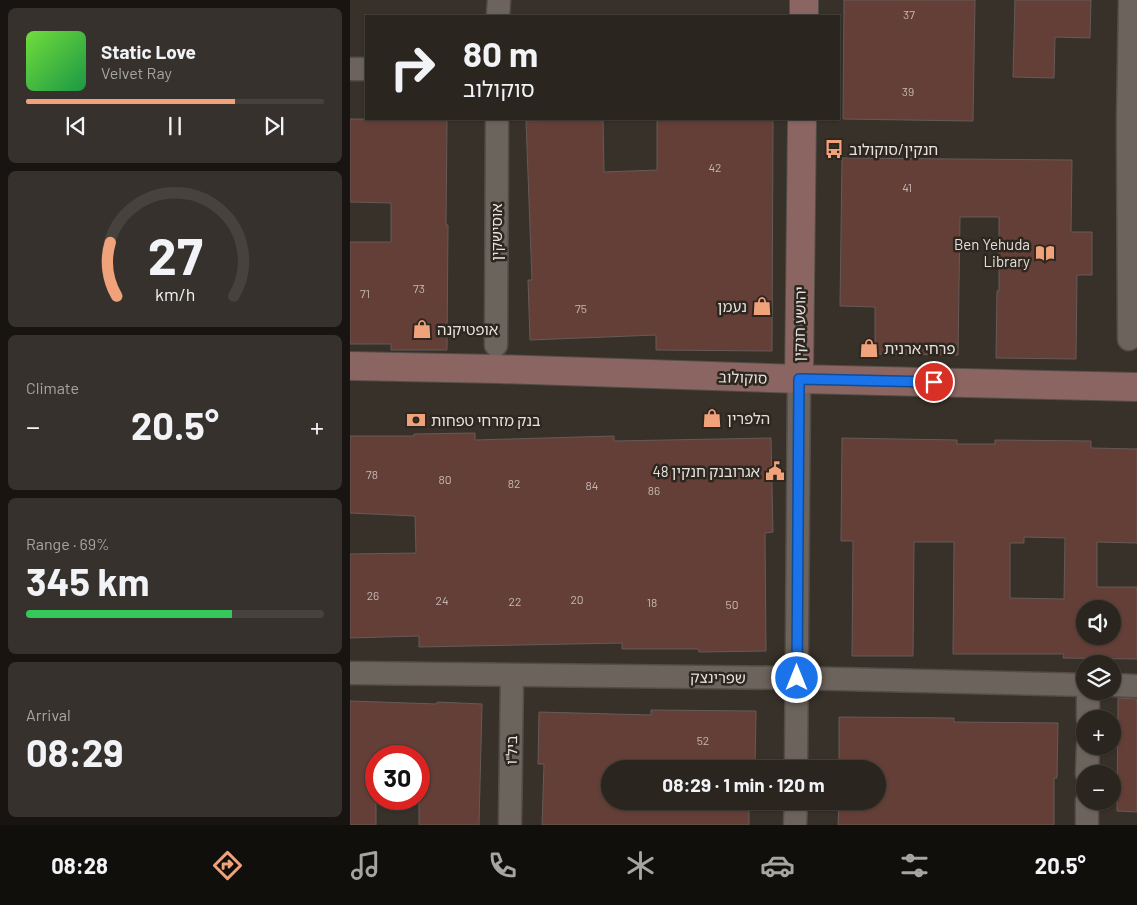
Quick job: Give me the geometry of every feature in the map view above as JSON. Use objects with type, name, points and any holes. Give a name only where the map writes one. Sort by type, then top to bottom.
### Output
[{"type":"street","points":[[498,15],[499,0]]},
{"type":"street","points":[[804,0],[804,15]]},
{"type":"street","points":[[1129,339],[1132,121],[1130,0]]},
{"type":"street","points":[[350,69],[365,69]]},
{"type":"street","name":"אוסישקין","points":[[496,345],[497,120]]},
{"type":"street","name":"יהושע חנקין","points":[[796,760],[802,120]]},
{"type":"street","name":"סוקולוב","points":[[350,366],[1137,387]]},
{"type":"street","name":"שפרינצק","points":[[350,673],[797,678],[1076,685]]},
{"type":"street","name":"ביל\"ו","points":[[510,825],[512,675]]},
{"type":"street","points":[[1121,685],[1137,686]]},
{"type":"street","points":[[795,825],[796,810]]},
{"type":"street","points":[[1087,810],[1087,825]]},
{"type":"building","points":[[844,0],[975,0],[973,121],[843,119]]},
{"type":"building","points":[[1015,0],[1091,0],[1090,38],[1055,37],[1054,78],[1013,77]]},
{"type":"building","points":[[350,119],[447,120],[447,350],[391,350],[391,344],[350,344],[350,242],[391,242],[391,203],[350,202]]},
{"type":"building","points":[[603,120],[604,172],[657,170],[657,120],[773,120],[772,351],[656,350],[656,335],[530,340],[528,280],[532,280],[526,121]]},
{"type":"building","points":[[842,158],[1072,160],[1071,232],[1092,232],[1092,275],[1077,275],[1076,359],[996,358],[997,291],[999,291],[999,217],[960,217],[958,355],[875,354],[875,307],[840,306]]},
{"type":"building","points":[[475,433],[475,440],[614,436],[614,441],[771,438],[773,532],[765,533],[766,651],[699,652],[698,649],[622,649],[622,643],[419,647],[419,636],[350,638],[350,554],[416,553],[415,516],[350,513],[350,436],[414,436],[414,434]]},
{"type":"building","points":[[842,438],[957,440],[957,444],[995,444],[995,440],[1091,441],[1091,448],[1137,449],[1137,543],[1097,542],[1097,587],[1137,587],[1137,659],[1121,659],[1121,655],[1076,655],[1076,658],[1063,658],[1064,654],[953,654],[954,542],[914,542],[913,656],[852,656],[853,541],[841,541]],"holes":[[[1024,537],[1065,538],[1064,599],[1010,598],[1010,543],[1024,543]]]},
{"type":"building","points":[[1121,698],[1137,699],[1137,812],[1117,811],[1121,810],[1121,765],[1117,765],[1117,755],[1121,755],[1121,710],[1118,710],[1118,700],[1121,700]]},
{"type":"building","points":[[350,701],[482,704],[479,825],[419,825],[419,810],[430,810],[430,745],[365,745],[365,810],[376,810],[376,825],[350,825]]},
{"type":"building","points":[[651,710],[756,711],[755,760],[601,760],[601,810],[749,810],[749,825],[542,825],[544,764],[538,764],[539,712],[651,715]]},
{"type":"building","points":[[839,717],[954,718],[954,722],[1058,723],[1057,778],[1054,778],[1054,825],[838,825],[839,810],[886,810],[886,760],[839,760]]},
{"type":"place","name":"חנקין/סוקולוב","points":[[834,149]]},
{"type":"place","name":"Ben Yehuda Library","points":[[1045,253]]},
{"type":"place","name":"נעמן","points":[[762,306]]},
{"type":"place","name":"אופטיקנה","points":[[422,329]]},
{"type":"place","name":"פרחי ארנית","points":[[869,348]]},
{"type":"place","name":"הלפרין","points":[[712,418]]},
{"type":"place","name":"בנק מזרחי טפחות","points":[[416,420]]},
{"type":"place","name":"אגרובנק חנקין 48","points":[[775,471]]},
{"type":"route","points":[[797,678],[799,379],[934,382]]}]
